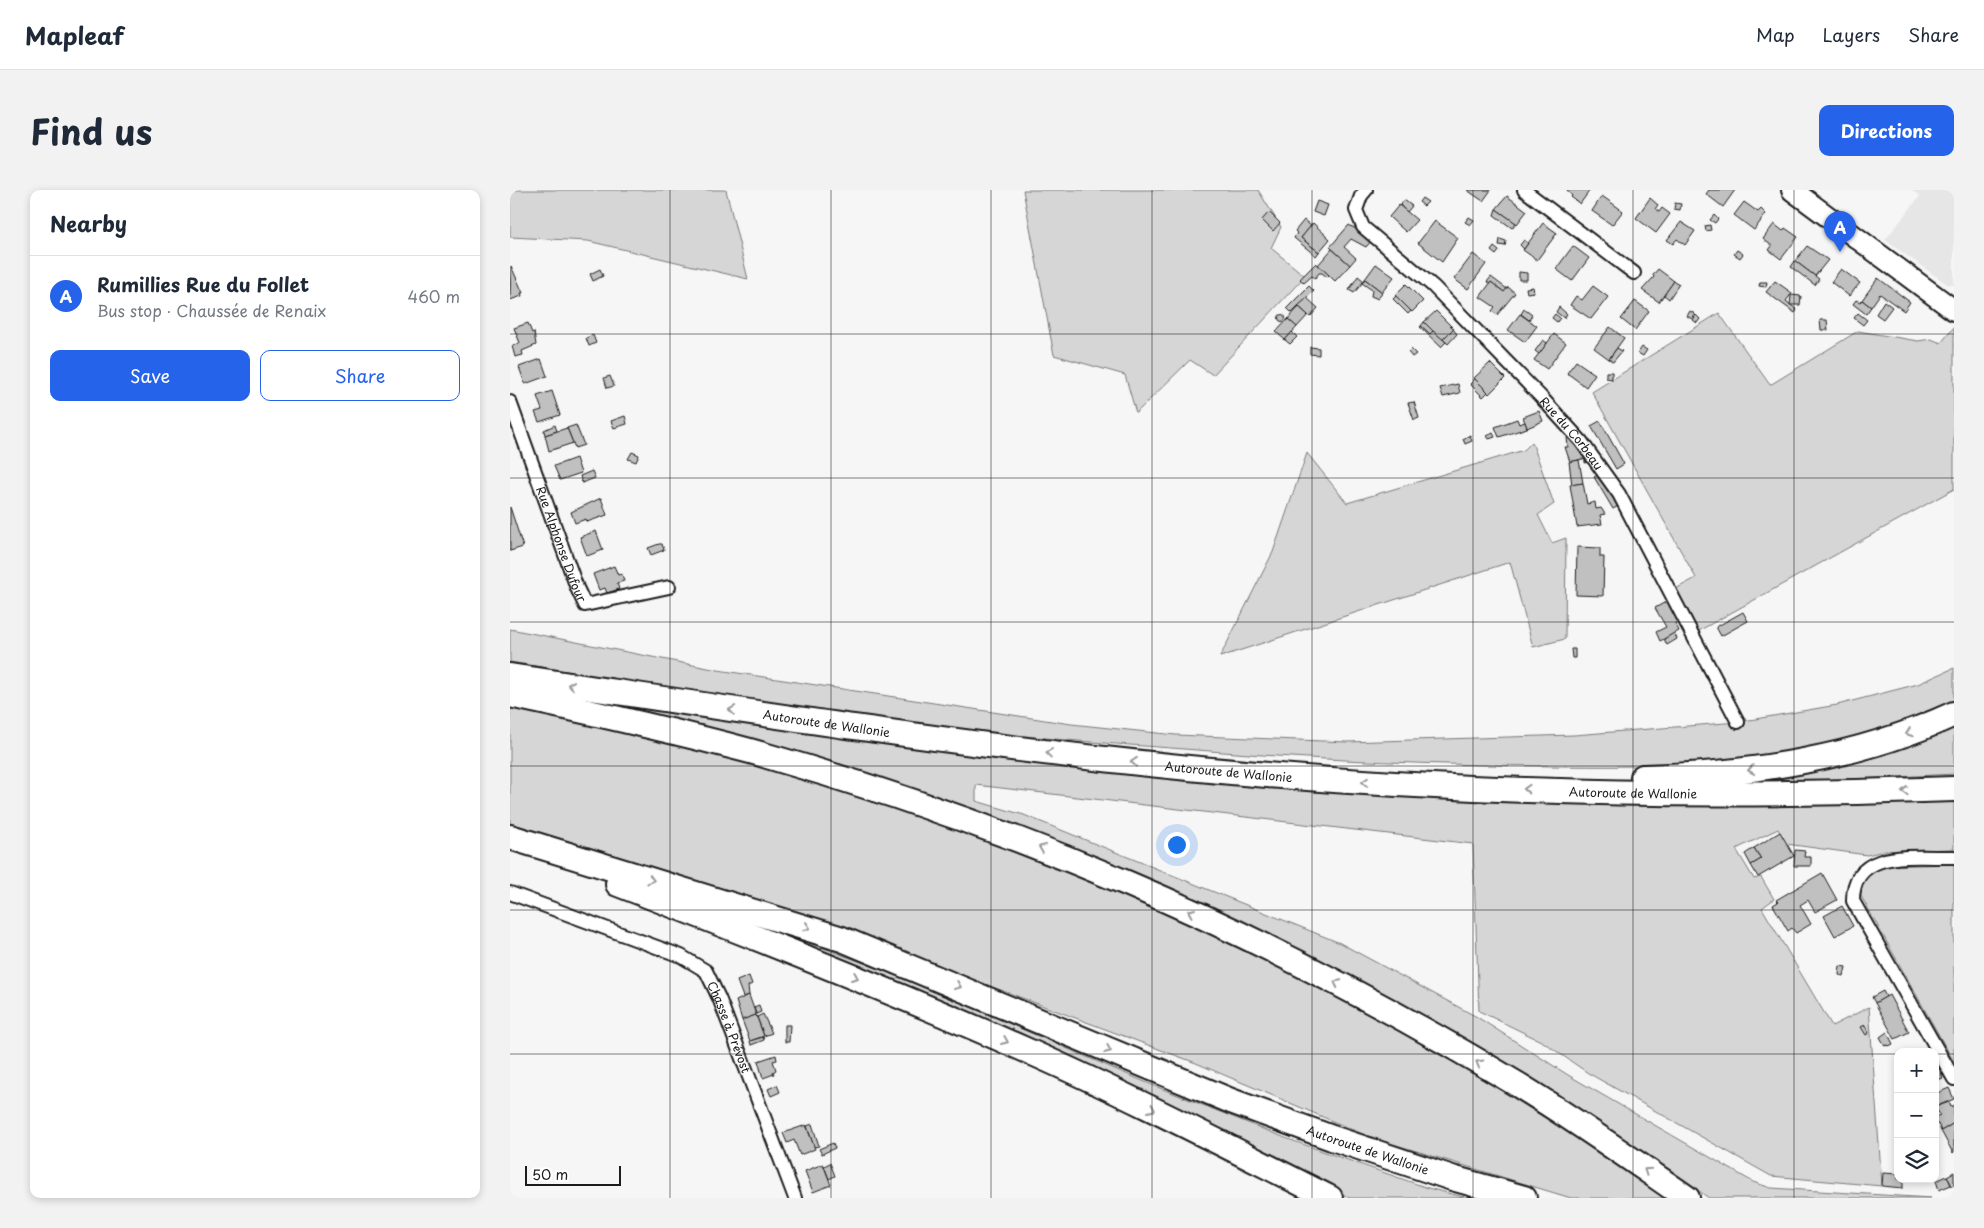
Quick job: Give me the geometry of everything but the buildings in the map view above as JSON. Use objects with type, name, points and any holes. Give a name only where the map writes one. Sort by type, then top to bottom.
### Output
[{"type":"highway","name":"Autoroute de Wallonie","points":[[510,676],[790,718],[1097,759],[1243,773],[1430,786],[1576,791],[1823,794],[1954,789]]},
{"type":"highway","points":[[510,695],[749,751],[850,781],[1035,846],[1131,884],[1259,944],[1342,986],[1426,1032],[1521,1087],[1687,1198]]},
{"type":"highway","points":[[1576,791],[1609,778],[1726,774],[1824,758],[1874,745],[1928,726],[1954,714]]},
{"type":"highway","name":"Autoroute de Wallonie","points":[[510,837],[842,939],[1230,1101],[1434,1172],[1524,1198]]},
{"type":"highway","points":[[554,851],[618,884],[820,963],[1029,1051],[1180,1122],[1330,1198]]},
{"type":"main road","points":[[1792,190],[1954,310]]},
{"type":"street","name":"Rue du Corbeau","points":[[1366,190],[1361,196],[1356,210],[1363,227],[1433,286],[1541,397],[1581,441],[1619,494],[1738,722]]},
{"type":"street","points":[[1524,190],[1634,273]]},
{"type":"street","name":"Rue Alphonse Dufour","points":[[510,402],[576,588],[585,605],[669,587]]},
{"type":"street","points":[[1954,857],[1890,858],[1872,864],[1859,873],[1853,888],[1853,901],[1954,1079]]},
{"type":"street","name":"Chasse à Prévost","points":[[510,893],[681,956],[706,971],[719,998],[795,1198]]},
{"type":"shaded area","points":[[510,190],[726,190],[748,279],[588,241],[510,237]]},
{"type":"shaded area","points":[[1023,190],[1258,190],[1281,227],[1271,248],[1305,276],[1213,375],[1190,360],[1136,413],[1125,375],[1054,355]]},
{"type":"shaded area","points":[[1911,190],[1954,190],[1954,285],[1947,284],[1885,240],[1920,196]]},
{"type":"shaded area","points":[[1719,313],[1770,385],[1858,331],[1918,341],[1931,339],[1941,343],[1954,327],[1954,489],[1693,634],[1670,592],[1696,578],[1592,392]]},
{"type":"shaded area","points":[[1532,442],[1554,504],[1538,515],[1552,543],[1566,538],[1565,639],[1533,647],[1510,562],[1220,657],[1273,552],[1307,453],[1347,503],[1524,450]]},
{"type":"shaded area","points":[[510,629],[718,670],[1071,724],[1176,735],[1347,742],[1574,735],[1738,722],[1837,705],[1918,684],[1954,668],[1954,700],[1889,726],[1840,742],[1790,753],[1722,762],[1654,766],[1587,766],[1470,765],[1347,760],[1113,744],[1004,734],[880,719],[695,691],[510,662]]},
{"type":"shaded area","points":[[582,696],[978,755],[1753,805],[1827,805],[1954,799],[1954,849],[1884,851],[1867,855],[1786,844],[1778,829],[1736,849],[1754,879],[1761,877],[1774,899],[1762,908],[1832,1026],[1869,1007],[1882,1186],[1771,1176],[1588,1073],[1543,1042],[1479,1011],[1473,844],[976,785],[976,801],[1024,815],[1340,943],[1477,1017],[1568,1075],[1753,1182],[1771,1188],[1931,1198],[1709,1198],[1569,1102],[1463,1038],[1338,969],[1251,926],[1138,875],[1013,824],[901,784],[815,757],[580,699]]},
{"type":"shaded area","points":[[510,704],[756,763],[943,821],[1142,899],[1252,953],[1437,1051],[1633,1172],[1669,1198],[1571,1198],[1370,1137],[1196,1063],[800,912],[510,823]]},
{"type":"shaded area","points":[[1954,723],[1954,774],[1761,781],[1761,779]]},
{"type":"shaded area","points":[[1954,864],[1954,1062],[1861,896],[1862,884],[1868,873],[1884,866]]},
{"type":"shaded area","points":[[729,917],[810,943],[896,975],[1145,1082],[1288,1139],[1428,1188],[1467,1198],[1350,1198],[1309,1177]]},
{"type":"place","name":"Rumillies Rue du Follet","points":[[1840,252]]}]
